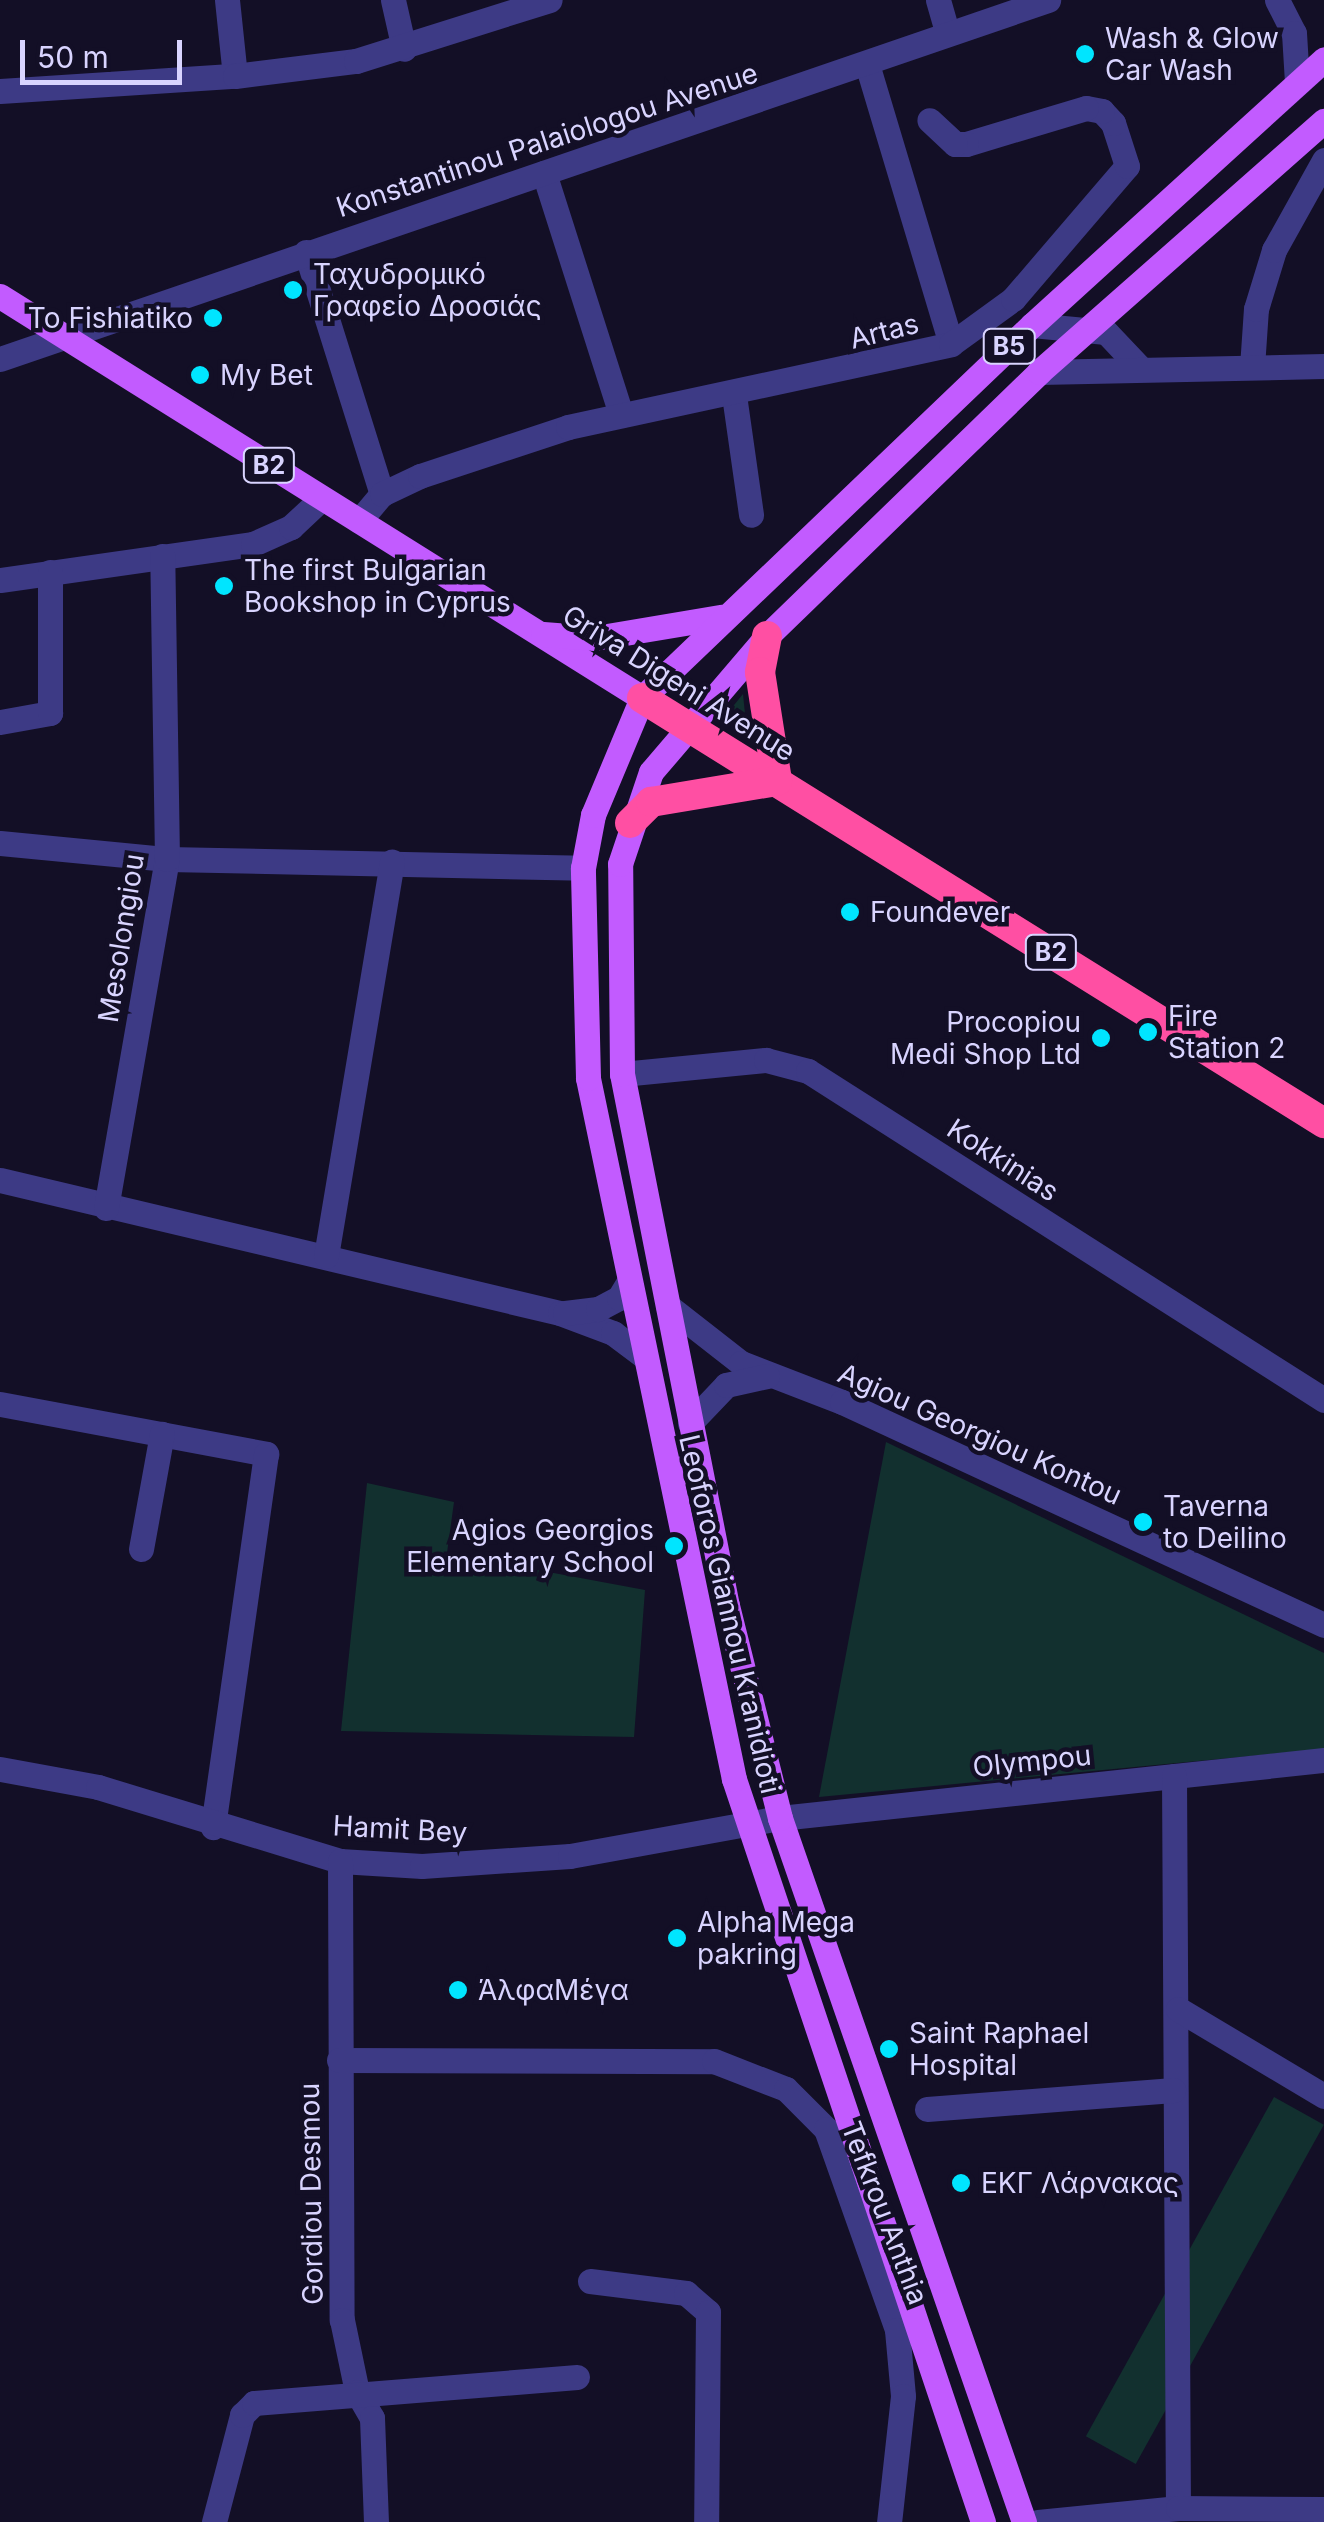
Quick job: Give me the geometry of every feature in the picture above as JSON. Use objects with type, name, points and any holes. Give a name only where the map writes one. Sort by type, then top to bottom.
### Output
[{"type":"highway","points":[[630,823],[651,802],[777,781],[760,672],[767,636]]},
{"type":"highway","name":"Griva Digeni Avenue","points":[[642,698],[1324,1123]]},
{"type":"main road","name":"B5","points":[[642,698],[1032,325],[1324,59]]},
{"type":"main road","name":"B5","points":[[688,727],[767,636],[1039,372],[1324,121]]},
{"type":"main road","name":"Griva Digeni Avenue","points":[[0,296],[642,698]]},
{"type":"main road","points":[[537,634],[596,638],[726,615]]},
{"type":"main road","name":"Leoforos Giannou Kranidioti","points":[[642,698],[593,815],[583,868],[583,1037],[628,1283],[746,1824],[983,2522]]},
{"type":"main road","name":"Leoforos Giannou Kranidioti","points":[[688,727],[651,772],[630,823],[620,864],[617,950],[622,1074],[690,1424],[780,1818],[1024,2522]]},
{"type":"street","points":[[227,0],[236,76]]},
{"type":"street","points":[[393,0],[404,49]]},
{"type":"street","points":[[0,91],[236,76],[404,49],[550,0]]},
{"type":"street","points":[[938,0],[948,34]]},
{"type":"street","name":"Konstantinou Palaiologou Avenue","points":[[0,359],[1048,0]]},
{"type":"street","points":[[1277,0],[1294,33],[1297,82]]},
{"type":"street","points":[[1294,33],[1324,48]]},
{"type":"street","points":[[866,64],[951,344]]},
{"type":"street","name":"Artas","points":[[359,521],[382,494],[549,433],[951,344],[1013,299],[1127,166],[1126,151],[1114,123],[1086,108],[974,144],[955,144],[929,120]]},
{"type":"street","points":[[1252,367],[1256,309],[1274,250],[1324,160]]},
{"type":"street","points":[[544,173],[621,415]]},
{"type":"street","points":[[306,252],[382,494]]},
{"type":"street","points":[[1032,325],[1090,329],[1112,335],[1140,368]]},
{"type":"street","points":[[1039,372],[1324,366]]},
{"type":"street","points":[[734,395],[751,515]]},
{"type":"street","points":[[0,580],[274,537],[322,498]]},
{"type":"street","name":"Mesolongiou","points":[[106,1208],[167,859],[162,556]]},
{"type":"street","points":[[0,722],[50,712],[50,572]]},
{"type":"street","points":[[0,843],[167,859],[583,868]]},
{"type":"street","points":[[326,1256],[392,862]]},
{"type":"street","name":"Kokkinias","points":[[622,1074],[766,1060],[808,1071],[1324,1400]]},
{"type":"street","points":[[0,1180],[560,1313],[613,1333],[643,1356]]},
{"type":"street","points":[[560,1313],[598,1309],[619,1298],[628,1283]]},
{"type":"street","name":"Agiou Georgiou Kontou","points":[[668,1306],[718,1350],[772,1376],[842,1402],[1324,1625]]},
{"type":"street","points":[[690,1424],[726,1385],[772,1376]]},
{"type":"street","points":[[0,1404],[266,1454],[213,1827]]},
{"type":"street","points":[[142,1549],[162,1434]]},
{"type":"street","name":"Olympou","points":[[746,1824],[1324,1760]]},
{"type":"street","name":"Hamit Bey","points":[[0,1769],[98,1787],[213,1827],[340,1860],[495,1863],[746,1824]]},
{"type":"street","points":[[1174,1776],[1178,2508]]},
{"type":"street","name":"Gordiou Desmou","points":[[340,1860],[342,2320],[357,2392],[372,2418],[376,2522]]},
{"type":"street","points":[[1178,2009],[1324,2096]]},
{"type":"street","name":"Tefkrou Anthia","points":[[340,2060],[714,2061],[786,2088],[826,2129],[897,2330],[903,2396],[890,2522]]},
{"type":"street","points":[[927,2109],[1173,2090]]},
{"type":"street","points":[[590,2281],[686,2293],[708,2312],[706,2522]]},
{"type":"street","points":[[214,2522],[247,2407],[357,2392],[577,2377]]},
{"type":"street","points":[[1038,2522],[1178,2508],[1324,2509]]},
{"type":"green space","points":[[743,694],[747,734],[726,715]]},
{"type":"green space","points":[[886,1442],[1324,1653],[1324,1749],[819,1797]]},
{"type":"green space","points":[[367,1483],[454,1502],[447,1553],[645,1590],[634,1737],[341,1731]]},
{"type":"green space","points":[[1274,2097],[1324,2125],[1136,2464],[1086,2436]]},
{"type":"place","name":"Wash & Glow Car Wash","points":[[1085,54]]},
{"type":"place","name":"Ταχυδρομικό Γραφείο Δροσιάς","points":[[293,290]]},
{"type":"place","name":"To Fishiatiko","points":[[213,318]]},
{"type":"place","name":"My Bet","points":[[200,375]]},
{"type":"place","name":"The first Bulgarian Bookshop in Cyprus","points":[[224,586]]},
{"type":"place","name":"Foundever","points":[[850,912]]},
{"type":"place","name":"Fire Station 2","points":[[1148,1032]]},
{"type":"place","name":"Procopiou Medi Shop Ltd","points":[[1101,1038]]},
{"type":"place","name":"Taverna to Deilino","points":[[1143,1522]]},
{"type":"place","name":"Agios Georgios Elementary School","points":[[674,1546]]},
{"type":"place","name":"Alpha Mega pakring","points":[[677,1938]]},
{"type":"place","name":"ΆλφαΜέγα","points":[[458,1990]]},
{"type":"place","name":"Saint Raphael Hospital","points":[[889,2049]]},
{"type":"place","name":"ΕΚΓ Λάρνακας","points":[[961,2183]]}]
